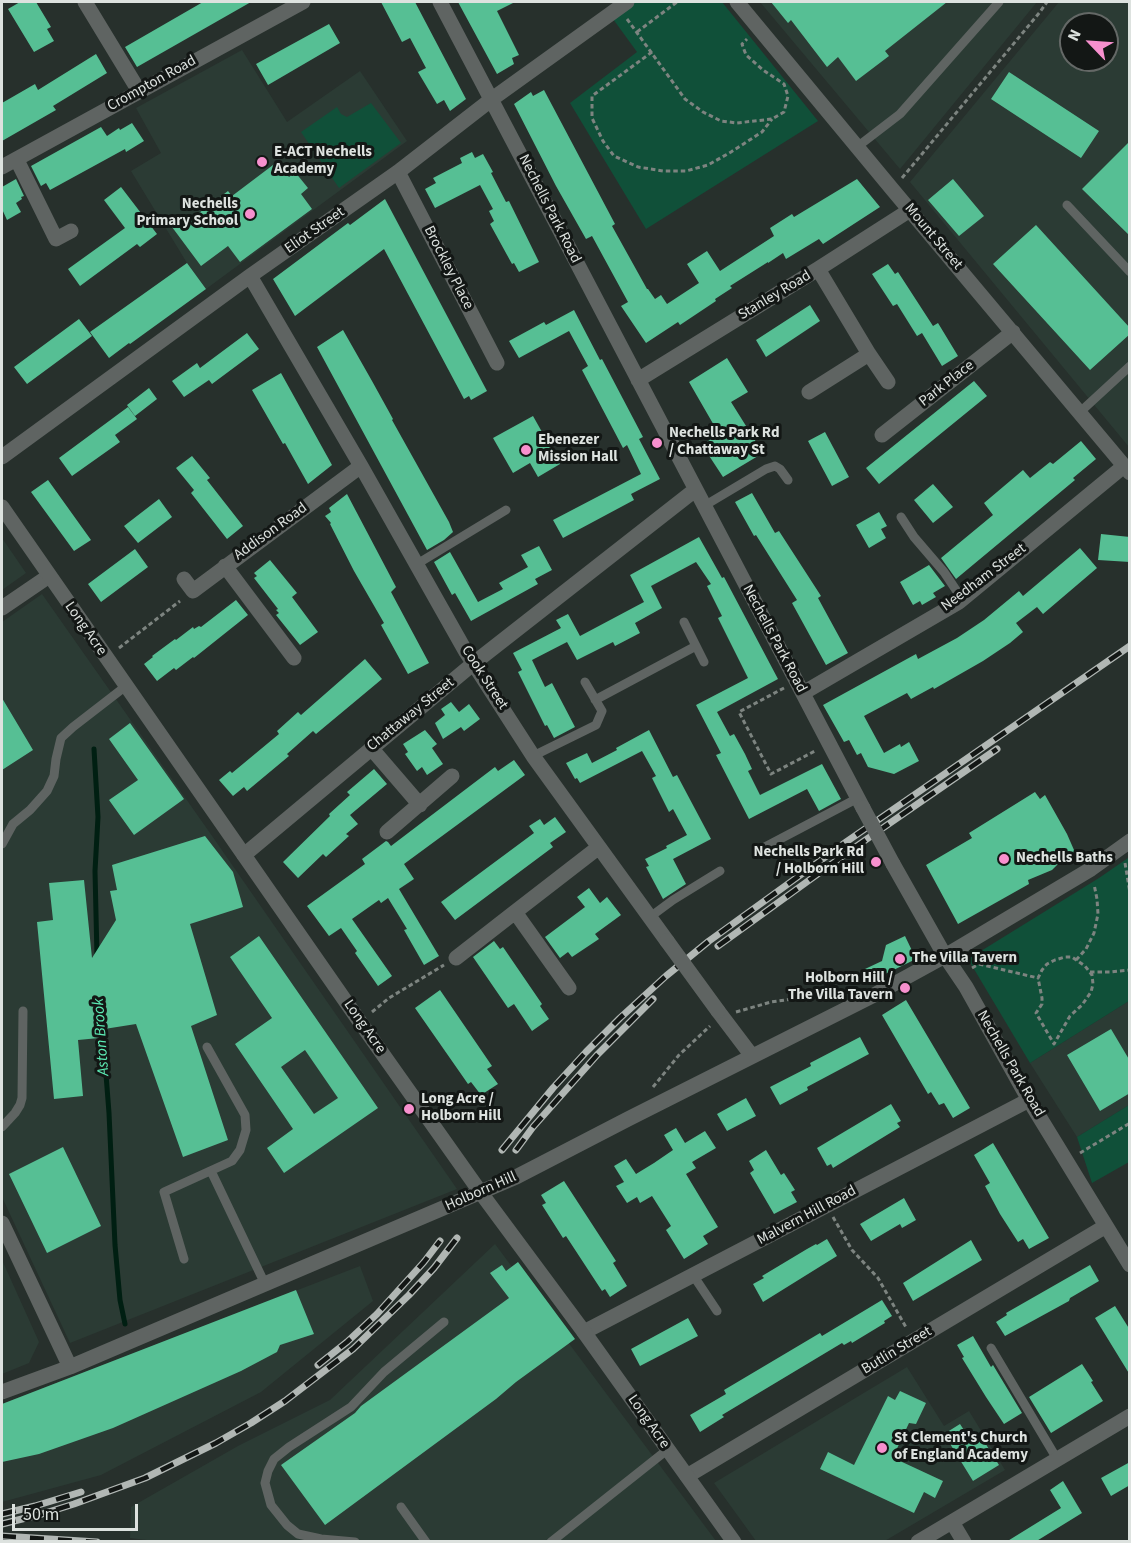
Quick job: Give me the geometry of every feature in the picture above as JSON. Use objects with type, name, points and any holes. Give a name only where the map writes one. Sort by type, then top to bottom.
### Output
[{"type":"street","points":[[85,2],[139,92]]},
{"type":"street","name":"Crompton Road","points":[[2,167],[303,2]]},
{"type":"street","name":"Nechells Park Road","points":[[440,2],[893,864],[945,956],[966,987],[1029,1100],[1130,1265]]},
{"type":"street","name":"Mount Street","points":[[737,2],[1127,470]]},
{"type":"street","name":"Eliot Street","points":[[2,457],[250,276],[398,172],[492,99],[623,5]]},
{"type":"street","points":[[17,160],[56,239],[71,231]]},
{"type":"street","name":"Brockley Place","points":[[398,172],[497,363]]},
{"type":"street","name":"Stanley Road","points":[[638,380],[910,210]]},
{"type":"street","points":[[818,269],[888,382]]},
{"type":"street","name":"Cook Street","points":[[250,276],[466,652],[533,756],[752,1056]]},
{"type":"street","name":"Park Place","points":[[882,435],[1013,332]]},
{"type":"street","points":[[810,392],[869,354]]},
{"type":"street","name":"Addison Road","points":[[189,585],[225,566],[361,466]]},
{"type":"street","name":"Needham Street","points":[[800,688],[962,599],[1127,470]]},
{"type":"street","name":"Chattaway Street","points":[[244,855],[474,663],[695,490]]},
{"type":"street","name":"Long Acre","points":[[2,507],[360,1022],[734,1542]]},
{"type":"street","points":[[225,566],[294,658]]},
{"type":"street","points":[[2,608],[49,576]]},
{"type":"street","points":[[371,748],[420,805]]},
{"type":"street","points":[[387,832],[453,776]]},
{"type":"street","name":"Holborn Hill","points":[[2,1392],[70,1367],[516,1178],[874,995],[945,956],[1091,869],[1126,843]]},
{"type":"street","points":[[456,958],[599,847]]},
{"type":"street","points":[[515,912],[569,988]]},
{"type":"street","name":"Malvern Hill Road","points":[[584,1332],[1029,1100]]},
{"type":"street","points":[[2,1223],[70,1367]]},
{"type":"street","name":"Butlin Street","points":[[687,1476],[1106,1226]]},
{"type":"street","points":[[918,1542],[1130,1416]]},
{"type":"street","points":[[952,1522],[964,1542]]},
{"type":"lane","points":[[857,147],[900,114],[999,2]]},
{"type":"lane","points":[[1066,205],[1130,272]]},
{"type":"lane","points":[[1079,413],[1130,366]]},
{"type":"lane","points":[[704,506],[766,469],[775,466],[788,480]]},
{"type":"lane","points":[[417,564],[506,510]]},
{"type":"lane","points":[[901,517],[962,599]]},
{"type":"lane","points":[[684,622],[704,662]]},
{"type":"lane","points":[[595,700],[696,646]]},
{"type":"lane","points":[[533,756],[596,725],[602,711],[585,682]]},
{"type":"lane","points":[[2,844],[13,824],[47,791],[54,776],[62,738],[126,686]]},
{"type":"lane","points":[[763,848],[861,803]]},
{"type":"lane","points":[[650,917],[720,871]]},
{"type":"lane","points":[[2,1127],[15,1113],[22,1098],[23,1011]]},
{"type":"lane","points":[[184,1259],[164,1192],[232,1161],[240,1150],[246,1130],[245,1114],[207,1047]]},
{"type":"lane","points":[[211,1171],[265,1284]]},
{"type":"lane","points":[[693,1275],[717,1311]]},
{"type":"lane","points":[[356,1542],[321,1539],[298,1534],[287,1525],[271,1504],[265,1483],[268,1471],[274,1459],[351,1407],[384,1372],[444,1322]]},
{"type":"lane","points":[[991,1348],[1058,1459]]},
{"type":"lane","points":[[551,1542],[667,1450]]},
{"type":"lane","points":[[401,1507],[426,1542]]},
{"type":"path","points":[[637,32],[677,2]]},
{"type":"path","points":[[892,189],[1047,2]]},
{"type":"path","points":[[623,5],[637,32],[685,99],[721,121],[737,123],[772,120]]},
{"type":"path","points":[[652,52],[592,96],[592,118],[603,141],[614,156],[638,167],[663,171],[686,171],[708,165],[731,152],[762,132],[772,120],[784,112],[788,96],[784,84],[746,55],[742,44],[749,38],[765,34]]},
{"type":"path","points":[[106,658],[189,585]]},
{"type":"path","points":[[800,688],[739,712],[771,774],[829,744]]},
{"type":"path","points":[[1126,843],[1130,893]]},
{"type":"path","points":[[1076,960],[1086,949],[1094,933],[1098,914],[1091,869]]},
{"type":"path","points":[[1065,957],[1076,960],[1092,975],[1091,992],[1070,1016],[1054,1044],[1036,1013],[1042,1004],[1038,978],[1047,964],[1065,957]]},
{"type":"path","points":[[360,1022],[389,998],[456,958]]},
{"type":"path","points":[[979,964],[1038,978]]},
{"type":"path","points":[[1089,972],[1130,970]]},
{"type":"path","points":[[1067,1161],[1130,1123]]},
{"type":"path","points":[[826,1206],[852,1250],[878,1278],[914,1340]]},
{"type":"shaded area","points":[[760,2],[1037,2],[900,169]]},
{"type":"shaded area","points":[[1059,2],[1129,2],[1129,447],[910,182]]},
{"type":"shaded area","name":"E-ACT Nechells Academy","points":[[242,50],[287,122],[360,71],[407,141],[206,289],[187,263],[131,171],[161,153],[136,108]]},
{"type":"shaded area","points":[[2,538],[26,573],[2,590]]},
{"type":"shaded area","points":[[42,594],[457,1189],[70,1343],[2,1197],[2,622]]},
{"type":"shaded area","points":[[1129,1001],[1129,1105],[1077,1137],[1030,1063]]},
{"type":"shaded area","points":[[495,1244],[716,1541],[163,1542],[130,1538],[131,1507],[238,1446],[330,1400]]},
{"type":"shaded area","points":[[2,1260],[39,1342],[29,1363],[2,1374]]},
{"type":"shaded area","points":[[360,1266],[373,1301],[261,1392],[101,1475],[2,1502],[2,1404]]},
{"type":"shaded area","name":"St Clement's Church of England Academy","points":[[907,1367],[944,1426],[969,1411],[1005,1470],[883,1542],[756,1541],[714,1483]]},
{"type":"green space","points":[[636,2],[722,2],[818,121],[646,229],[570,103],[637,52],[613,19]]},
{"type":"green space","points":[[371,103],[401,143],[339,188],[301,132],[337,107],[341,114],[347,117]]},
{"type":"green space","points":[[1128,858],[1130,859],[1129,1001],[1030,1063],[968,959]]},
{"type":"green space","points":[[1129,1105],[1129,1162],[1092,1183],[1077,1137]]},
{"type":"building","points":[[20,2],[36,2],[51,27],[47,29],[54,41],[34,52],[8,9]]},
{"type":"building","points":[[203,2],[251,2],[137,67],[125,47]]},
{"type":"building","points":[[381,2],[415,2],[466,99],[450,111],[444,100],[437,104],[418,72],[426,68],[410,38],[402,42]]},
{"type":"building","points":[[458,2],[515,2],[497,11],[519,55],[512,58],[514,64],[497,74]]},
{"type":"building","points":[[771,2],[947,2],[885,51],[889,56],[856,81],[838,57],[827,67],[791,20],[788,23]]},
{"type":"building","points":[[329,24],[340,43],[268,85],[256,64]]},
{"type":"building","points":[[96,54],[107,73],[53,106],[56,110],[2,141],[2,103],[35,84],[38,90]]},
{"type":"building","points":[[1009,72],[1099,131],[1081,158],[991,99]]},
{"type":"building","points":[[544,90],[615,224],[612,226],[647,289],[655,299],[661,295],[667,304],[699,283],[687,264],[707,251],[720,271],[774,236],[770,228],[792,214],[794,217],[857,179],[880,207],[823,244],[819,239],[786,259],[783,253],[730,286],[732,288],[715,299],[716,301],[680,325],[678,322],[646,343],[621,306],[628,302],[592,236],[586,239],[514,104],[531,92],[533,96]]},
{"type":"building","points":[[132,123],[144,141],[50,190],[46,183],[41,186],[31,166],[101,127],[107,136]]},
{"type":"building","points":[[1130,141],[1130,236],[1082,189]]},
{"type":"building","points":[[472,152],[475,158],[483,154],[539,262],[519,272],[514,263],[512,264],[490,224],[494,221],[489,211],[493,209],[480,185],[435,208],[425,189],[436,183],[433,178],[462,163],[460,158]]},
{"type":"building","name":"Nechells Primary School","points":[[277,162],[289,177],[295,172],[308,188],[301,194],[312,209],[240,262],[228,246],[201,266],[172,227],[184,218],[187,222],[228,191],[232,196]]},
{"type":"building","points":[[16,179],[24,196],[16,203],[21,212],[7,220],[2,209],[2,187]]},
{"type":"building","points":[[953,179],[984,216],[959,236],[928,200]]},
{"type":"building","points":[[121,187],[157,234],[140,247],[137,244],[80,286],[68,269],[125,228],[104,200]]},
{"type":"building","points":[[385,199],[487,391],[471,400],[469,396],[464,399],[384,249],[295,316],[273,279],[348,223],[350,225]]},
{"type":"building","points":[[1036,225],[1130,328],[1130,334],[1090,370],[993,264]]},
{"type":"building","points":[[187,263],[206,289],[109,358],[90,332]]},
{"type":"building","points":[[888,264],[895,274],[898,272],[933,326],[938,323],[958,356],[942,366],[922,333],[917,336],[897,304],[893,306],[872,274]]},
{"type":"building","points":[[810,305],[820,321],[766,357],[756,340]]},
{"type":"building","points":[[574,310],[643,437],[639,439],[660,479],[631,494],[634,500],[563,538],[553,520],[641,474],[627,445],[623,448],[582,370],[588,366],[569,331],[519,358],[509,341],[544,322],[546,325]]},
{"type":"building","points":[[79,319],[92,336],[27,384],[14,367]]},
{"type":"building","points":[[343,330],[453,532],[427,550],[317,347]]},
{"type":"building","points":[[247,333],[259,349],[212,384],[209,380],[184,397],[172,381],[197,363],[200,368]]},
{"type":"building","points":[[727,358],[748,392],[731,402],[763,453],[723,477],[702,445],[719,434],[689,382]]},
{"type":"building","points":[[281,373],[332,465],[308,484],[252,390]]},
{"type":"building","points":[[974,381],[987,396],[879,484],[866,468]]},
{"type":"building","points":[[149,388],[157,399],[135,416],[127,405]]},
{"type":"building","points":[[128,407],[137,419],[115,435],[120,442],[72,476],[59,458]]},
{"type":"building","name":"Ebenezer Mission Hall","points":[[533,416],[560,464],[538,477],[530,463],[513,473],[493,438]]},
{"type":"building","points":[[825,432],[849,477],[832,486],[808,441]]},
{"type":"building","points":[[1081,441],[1096,459],[1073,478],[1075,480],[956,579],[941,558],[993,515],[984,503],[1023,470],[1030,478],[1050,462],[1053,464]]},
{"type":"building","points":[[192,456],[210,478],[207,480],[243,526],[227,539],[191,493],[194,490],[176,468]]},
{"type":"building","points":[[48,480],[91,540],[74,551],[31,492]]},
{"type":"building","points":[[933,484],[953,507],[933,523],[914,500]]},
{"type":"building","points":[[752,493],[775,533],[779,531],[821,596],[818,598],[848,653],[826,665],[792,603],[797,600],[756,535],[754,536],[735,502]]},
{"type":"building","points":[[347,494],[396,587],[391,592],[429,663],[408,674],[381,625],[384,623],[354,571],[331,523],[325,516],[331,512],[329,508]]},
{"type":"building","points":[[159,499],[172,517],[138,543],[124,526]]},
{"type":"building","points":[[879,512],[887,526],[881,529],[886,538],[869,548],[856,525]]},
{"type":"building","points":[[1101,534],[1130,537],[1130,562],[1098,560]]},
{"type":"building","points":[[699,537],[722,578],[724,577],[778,679],[717,712],[730,736],[734,734],[745,754],[752,769],[748,771],[760,795],[822,764],[841,799],[819,811],[807,789],[749,819],[716,755],[721,753],[696,705],[748,678],[718,618],[722,616],[707,586],[711,584],[696,562],[651,586],[662,608],[635,623],[640,633],[615,646],[613,642],[577,660],[567,642],[532,660],[545,687],[552,683],[575,727],[554,738],[547,725],[545,726],[518,672],[522,670],[513,653],[561,628],[556,620],[568,614],[580,636],[644,602],[630,575]]},
{"type":"building","points":[[539,546],[552,570],[535,579],[538,584],[471,621],[455,593],[452,595],[434,562],[450,552],[478,602],[503,589],[499,583],[528,567],[521,555]]},
{"type":"building","points":[[1080,548],[1097,568],[1043,614],[1037,607],[1016,623],[1023,632],[1010,643],[934,689],[933,687],[911,699],[907,693],[864,716],[884,753],[909,742],[919,761],[894,774],[868,767],[861,753],[857,755],[849,740],[844,742],[823,705],[916,654],[918,659],[957,638],[984,620],[1019,591],[1023,596]]},
{"type":"building","points":[[135,549],[148,567],[101,602],[88,584]]},
{"type":"building","points":[[270,560],[297,593],[292,597],[318,632],[300,645],[276,615],[279,613],[276,610],[278,609],[254,578],[257,576],[254,573]]},
{"type":"building","points":[[929,565],[945,586],[933,593],[936,597],[922,605],[920,601],[913,605],[900,582]]},
{"type":"building","points":[[236,600],[248,615],[194,658],[176,670],[174,668],[157,681],[144,664],[175,639],[193,627],[194,629],[201,627]]},
{"type":"building","points":[[365,659],[382,679],[316,734],[313,731],[287,754],[289,756],[247,791],[244,787],[233,796],[219,780],[230,771],[232,773],[279,734],[277,731],[298,712],[301,715]]},
{"type":"building","points":[[2,698],[33,750],[2,770]]},
{"type":"building","points":[[451,702],[459,712],[469,704],[480,719],[464,731],[461,727],[443,739],[435,723],[445,715],[441,709]]},
{"type":"building","points":[[130,723],[184,799],[134,835],[109,800],[138,780],[109,739]]},
{"type":"building","points":[[425,730],[437,744],[432,748],[443,764],[427,775],[422,767],[417,771],[405,754],[408,752],[403,744]]},
{"type":"building","points":[[649,730],[673,777],[677,775],[711,839],[673,859],[686,884],[663,899],[646,867],[649,866],[645,859],[687,835],[673,809],[669,812],[652,778],[656,776],[642,751],[580,783],[577,778],[575,779],[566,763],[587,753],[592,763]]},
{"type":"building","points":[[514,760],[525,775],[404,864],[414,879],[399,889],[439,956],[424,965],[404,930],[407,929],[388,898],[381,903],[379,900],[352,919],[392,976],[378,986],[341,928],[329,936],[307,906],[365,864],[362,859],[386,841],[391,846],[495,767],[498,771]]},
{"type":"building","points":[[374,769],[387,784],[350,815],[358,824],[346,834],[349,836],[326,857],[323,854],[298,878],[283,862],[350,795],[347,792]]},
{"type":"building","name":"Nechells Baths","points":[[1035,792],[1040,799],[1045,795],[1067,834],[1074,854],[1068,860],[1063,859],[1052,870],[1028,880],[1029,884],[958,924],[926,865],[972,838],[969,833]]},
{"type":"building","points":[[555,817],[566,832],[550,843],[553,847],[455,920],[441,902],[534,833],[529,826],[540,819],[544,825]]},
{"type":"building","points":[[205,836],[233,872],[243,907],[190,924],[217,1015],[191,1026],[228,1140],[183,1157],[136,1024],[98,1030],[99,1038],[78,1040],[83,1096],[54,1099],[37,922],[53,920],[49,883],[84,880],[92,958],[116,920],[110,891],[117,890],[112,865]]},
{"type":"building","points":[[589,888],[600,903],[607,897],[621,915],[595,934],[599,939],[572,957],[568,952],[560,958],[545,937],[585,907],[577,897]]},
{"type":"building","points":[[259,936],[378,1108],[284,1173],[267,1148],[293,1129],[235,1044],[272,1018],[230,957]],"holes":[[[305,1050],[338,1098],[314,1114],[281,1067]]]},
{"type":"building","name":"The Villa Tavern","points":[[905,936],[916,959],[871,981],[865,969],[882,961],[886,945]]},
{"type":"building","points":[[494,941],[500,949],[503,947],[542,1004],[540,1006],[549,1019],[532,1031],[514,1004],[508,1008],[473,957]]},
{"type":"building","points":[[440,990],[492,1066],[487,1069],[498,1084],[481,1095],[471,1082],[468,1084],[415,1008]]},
{"type":"building","points":[[906,1000],[970,1108],[953,1118],[944,1103],[939,1105],[931,1092],[928,1094],[882,1015]]},
{"type":"building","points":[[1111,1029],[1130,1061],[1130,1093],[1100,1111],[1067,1055]]},
{"type":"building","points":[[860,1037],[869,1054],[807,1087],[808,1090],[780,1105],[770,1087]]},
{"type":"building","points":[[746,1098],[756,1116],[727,1131],[717,1114]]},
{"type":"building","points":[[891,1104],[901,1121],[897,1123],[900,1127],[833,1168],[831,1164],[827,1166],[817,1148]]},
{"type":"building","points":[[676,1128],[685,1143],[705,1131],[716,1148],[692,1162],[696,1168],[686,1174],[718,1227],[703,1236],[708,1244],[684,1259],[666,1230],[671,1226],[652,1196],[640,1203],[637,1197],[627,1203],[616,1186],[624,1182],[614,1166],[626,1159],[636,1174],[654,1163],[673,1150],[664,1135]]},
{"type":"building","points":[[993,1143],[1049,1238],[1029,1249],[1023,1239],[1018,1242],[1000,1214],[985,1186],[990,1183],[974,1155]]},
{"type":"building","points":[[63,1147],[101,1226],[47,1253],[9,1174]]},
{"type":"building","points":[[766,1150],[781,1175],[784,1173],[795,1190],[791,1192],[797,1202],[774,1214],[750,1173],[754,1170],[749,1161]]},
{"type":"building","points":[[564,1181],[616,1261],[613,1263],[627,1286],[610,1297],[605,1289],[602,1291],[566,1236],[563,1238],[542,1205],[546,1203],[541,1195]]},
{"type":"building","points":[[904,1198],[916,1220],[902,1228],[900,1224],[871,1241],[860,1224]]},
{"type":"building","points":[[827,1239],[837,1256],[763,1302],[753,1284],[764,1278],[762,1276]]},
{"type":"building","points":[[971,1240],[982,1260],[913,1301],[903,1283]]},
{"type":"building","points":[[518,1262],[575,1339],[325,1525],[281,1465],[509,1298],[490,1273],[502,1265],[506,1271]]},
{"type":"building","points":[[1090,1265],[1099,1281],[1070,1298],[1069,1301],[1005,1336],[996,1322],[1007,1315],[1006,1313]]},
{"type":"building","points":[[296,1290],[314,1334],[280,1345],[277,1352],[241,1371],[113,1428],[39,1454],[2,1462],[2,1404]]},
{"type":"building","points":[[882,1300],[892,1316],[884,1321],[885,1323],[852,1343],[851,1341],[844,1345],[842,1343],[722,1415],[724,1417],[700,1432],[690,1415],[726,1394],[724,1390],[820,1333],[822,1336]]},
{"type":"building","points":[[1115,1306],[1130,1330],[1130,1375],[1095,1318]]},
{"type":"building","points":[[688,1318],[698,1336],[640,1366],[631,1349]]},
{"type":"building","points":[[973,1336],[1022,1413],[1004,1424],[962,1358],[964,1357],[957,1345]]},
{"type":"building","points":[[1082,1364],[1103,1401],[1051,1433],[1029,1397]]},
{"type":"building","points":[[900,1391],[926,1403],[916,1424],[909,1423],[893,1457],[899,1460],[898,1462],[943,1481],[935,1498],[924,1492],[914,1513],[820,1469],[828,1452],[854,1465],[888,1396],[895,1400]]},
{"type":"building","points":[[960,1424],[973,1444],[982,1438],[999,1465],[973,1481],[944,1434]]},
{"type":"building","points":[[1130,1462],[1130,1485],[1111,1496],[1101,1478]]},
{"type":"building","points":[[1063,1481],[1082,1513],[1035,1542],[1006,1542],[1061,1508],[1050,1490]]},
{"type":"waterway","name":"Aston Brook","points":[[94,749],[98,817],[95,871],[97,957]]},
{"type":"waterway","name":"Aston Brook","points":[[102,1023],[115,1245],[120,1300],[125,1324]]},
{"type":"railway","points":[[502,1150],[586,1052],[666,976],[709,941],[846,842],[1130,646]]},
{"type":"railway","points":[[718,946],[997,749]]},
{"type":"railway","points":[[516,1150],[533,1127],[597,1055],[653,999]]},
{"type":"railway","points":[[2,1524],[74,1504],[145,1478],[251,1423],[285,1401],[353,1349],[409,1295],[457,1238]]},
{"type":"railway","points":[[318,1365],[377,1314],[440,1241]]},
{"type":"railway","points":[[2,1514],[81,1492]]},
{"type":"railway","points":[[2,1536],[97,1542]]},
{"type":"place","name":"E-ACT Nechells Academy","points":[[262,162]]},
{"type":"place","name":"Nechells Primary School","points":[[250,214]]},
{"type":"place","name":"Nechells Park Rd / Chattaway St","points":[[657,443]]},
{"type":"place","name":"Ebenezer Mission Hall","points":[[526,450]]},
{"type":"place","name":"Nechells Baths","points":[[1004,859]]},
{"type":"place","name":"Nechells Park Rd / Holborn Hill","points":[[876,862]]},
{"type":"place","name":"The Villa Tavern","points":[[900,959]]},
{"type":"place","name":"Holborn Hill / The Villa Tavern","points":[[905,988]]},
{"type":"place","name":"Long Acre / Holborn Hill","points":[[409,1109]]},
{"type":"place","name":"St Clement's Church of England Academy","points":[[882,1448]]}]
